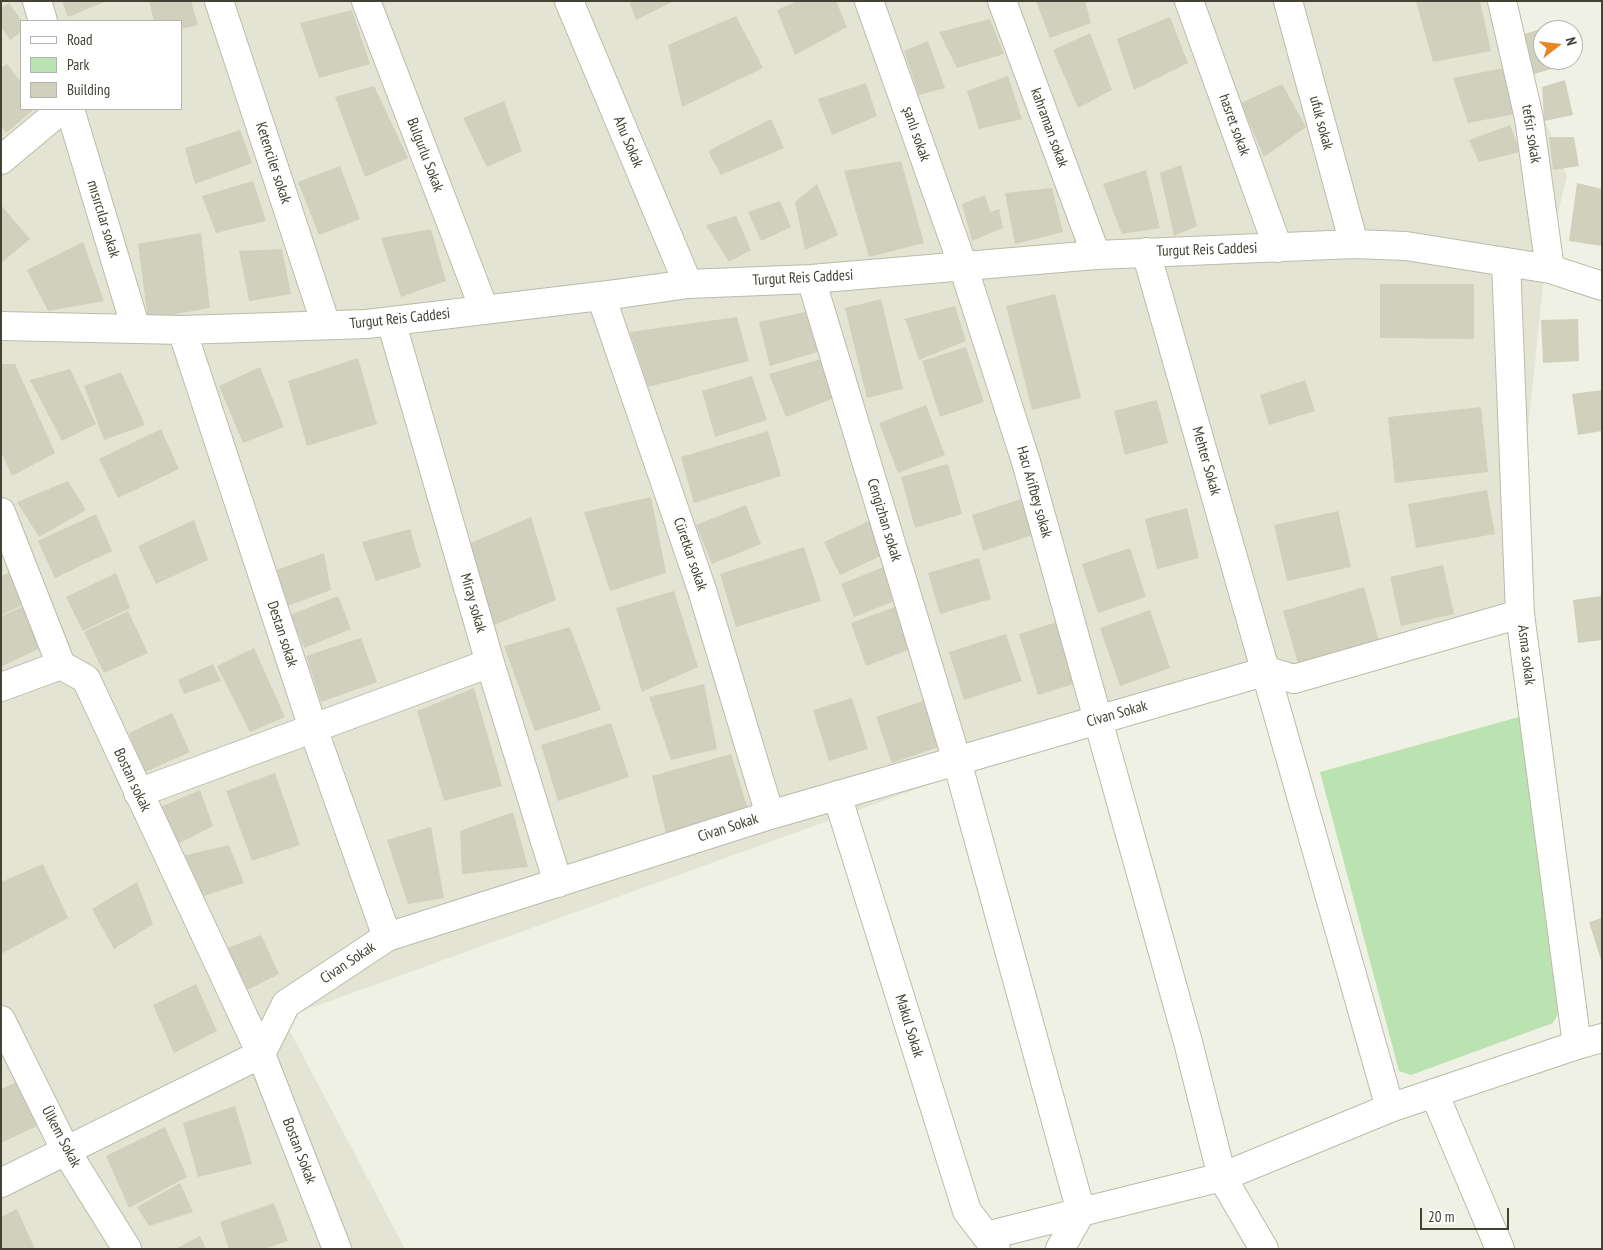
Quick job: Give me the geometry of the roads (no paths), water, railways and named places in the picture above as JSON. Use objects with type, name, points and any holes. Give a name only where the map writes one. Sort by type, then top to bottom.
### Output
[{"type":"street","points":[[37,1],[44,20]]},
{"type":"street","name":"Ketenciler sokak","points":[[219,1],[326,325]]},
{"type":"street","name":"Bulgurlu Sokak","points":[[366,1],[484,309]]},
{"type":"street","name":"Ahu Sokak","points":[[569,1],[688,284]]},
{"type":"street","name":"şanlı sokak","points":[[869,1],[963,266]]},
{"type":"street","name":"kahraman sokak","points":[[1002,1],[1096,254]]},
{"type":"street","name":"ufuk sokak","points":[[1288,1],[1354,244]]},
{"type":"street","name":"tefsir sokak","points":[[1502,1],[1529,118],[1550,269]]},
{"type":"street","name":"hasret sokak","points":[[1192,2],[1278,248]]},
{"type":"street","points":[[1,160],[61,110]]},
{"type":"street","name":"mısırcılar sokak","points":[[70,110],[136,329]]},
{"type":"street","name":"Turgut Reis Caddesi","points":[[1,326],[182,330],[367,324],[688,284],[811,279],[1096,254],[1354,244],[1406,246],[1550,269],[1602,286]]},
{"type":"street","name":"Mehter Sokak","points":[[1146,252],[1267,671],[1390,1108]]},
{"type":"street","name":"Asma sokak","points":[[1506,262],[1520,614],[1589,1041]]},
{"type":"street","name":"Hacı Arifbey sokak","points":[[963,266],[1026,462],[1188,1042],[1222,1177],[1264,1249]]},
{"type":"street","name":"Cengizhan sokak","points":[[811,279],[957,761],[1080,1212]]},
{"type":"street","name":"Cüretkar sokak","points":[[601,296],[702,590],[770,815]]},
{"type":"street","name":"Miray sokak","points":[[391,321],[490,663],[558,883]]},
{"type":"street","name":"Destan sokak","points":[[182,330],[313,728],[386,937]]},
{"type":"street","points":[[1,512],[61,665],[1,687]]},
{"type":"street","points":[[1267,671],[1294,679],[1520,614]]},
{"type":"street","points":[[138,792],[490,663]]},
{"type":"street","name":"Bostan sokak","points":[[61,665],[86,679],[261,1054]]},
{"type":"street","name":"Civan Sokak","points":[[261,1054],[286,1004],[386,937],[770,815],[1267,671]]},
{"type":"street","name":"Makul Sokak","points":[[837,796],[967,1211],[991,1242]]},
{"type":"street","name":"Ülkem Sokak","points":[[1,1020],[66,1151],[127,1249]]},
{"type":"street","points":[[991,1242],[1080,1212],[1222,1177],[1390,1108],[1589,1041]]},
{"type":"street","points":[[1,1183],[261,1054]]},
{"type":"street","name":"Bostan Sokak","points":[[261,1054],[337,1249]]},
{"type":"street","points":[[1434,1093],[1500,1249]]},
{"type":"street","points":[[1060,1249],[1080,1212]]}]
